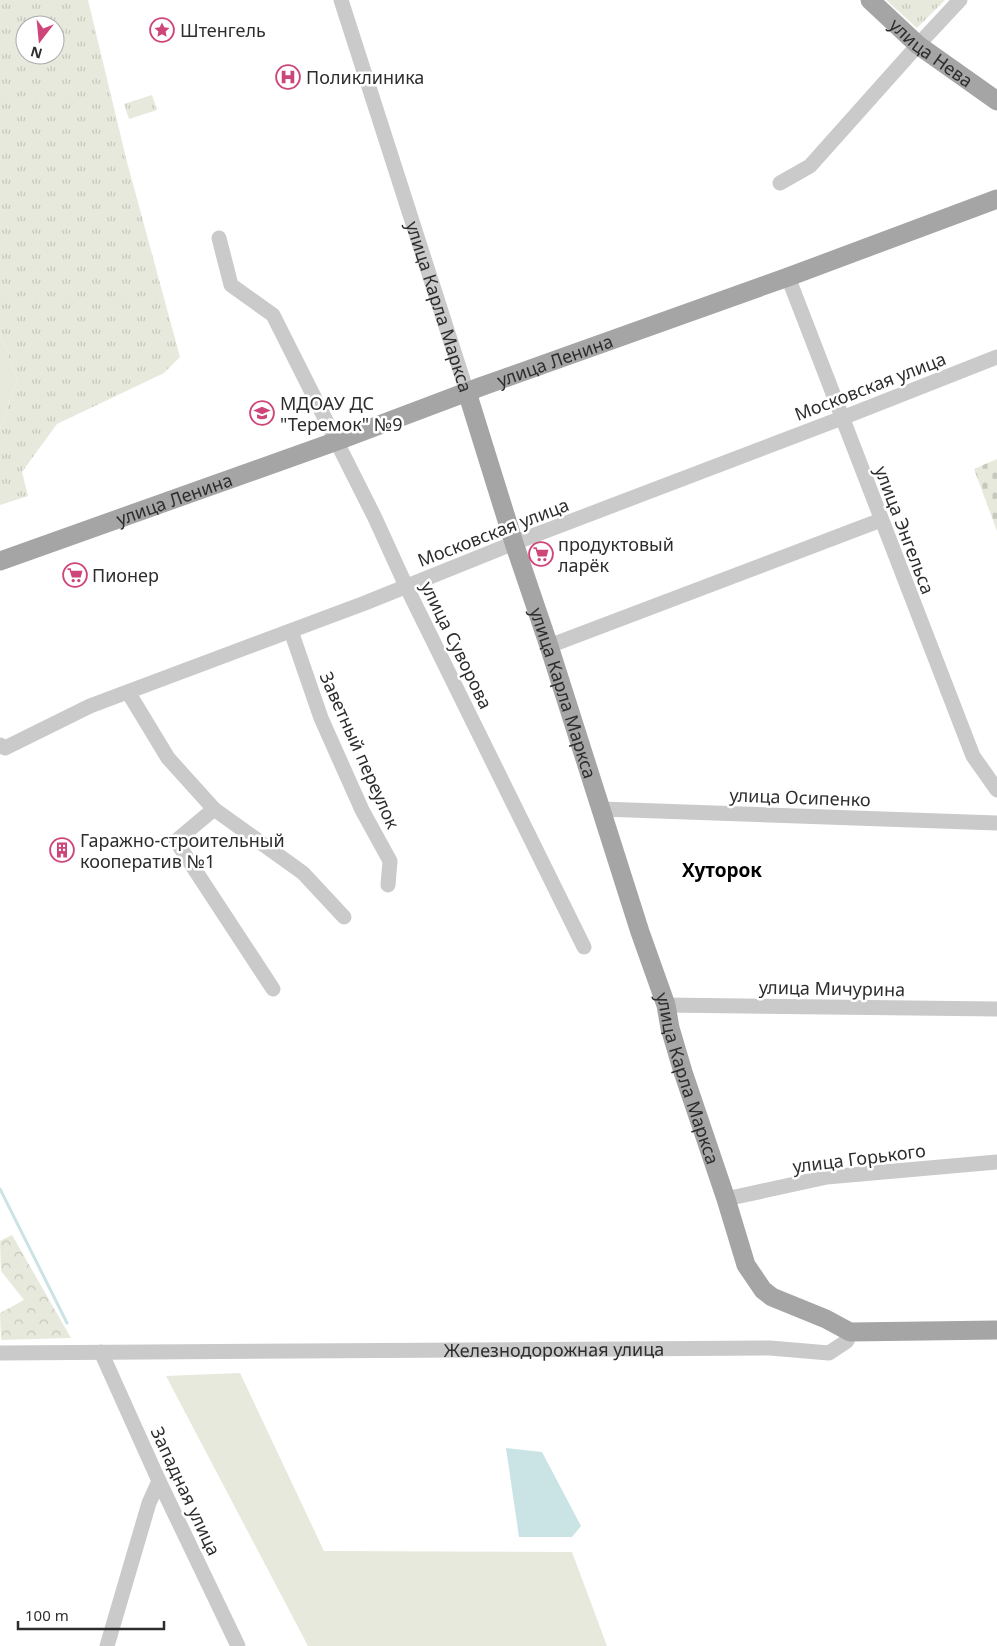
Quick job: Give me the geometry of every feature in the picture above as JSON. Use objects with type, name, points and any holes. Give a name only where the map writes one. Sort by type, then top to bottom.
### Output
[{"type":"main road","name":"улица Нева","points":[[870,0],[918,45],[997,101]]},
{"type":"main road","name":"улица Ленина","points":[[0,561],[788,278],[997,198]]},
{"type":"main road","name":"улица Карла Маркса","points":[[467,392],[640,932],[666,1005],[670,1028],[683,1072],[746,1265],[763,1290],[772,1297],[826,1319],[850,1332]]},
{"type":"main road","points":[[850,1332],[997,1330]]},
{"type":"street","name":"улица Карла Маркса","points":[[341,0],[467,392]]},
{"type":"street","points":[[780,183],[810,166],[960,0]]},
{"type":"street","name":"улица Суворова","points":[[219,238],[231,285],[273,315],[379,526],[406,586],[584,947]]},
{"type":"street","name":"улица Энгельса","points":[[788,278],[973,756],[997,790]]},
{"type":"street","name":"Московская улица","points":[[2,749],[90,706],[291,631],[997,357]]},
{"type":"street","points":[[549,646],[881,520]]},
{"type":"street","name":"Заветный переулок","points":[[291,631],[321,718],[362,810],[390,861],[388,885]]},
{"type":"street","points":[[128,692],[168,758],[214,809],[303,873],[344,917]]},
{"type":"street","points":[[214,809],[176,841],[273,989]]},
{"type":"street","name":"улица Осипенко","points":[[601,809],[997,823]]},
{"type":"street","name":"улица Мичурина","points":[[666,1005],[997,1009]]},
{"type":"street","name":"улица Горького","points":[[726,1199],[827,1178],[997,1162]]},
{"type":"street","name":"Железнодорожная улица","points":[[0,1353],[770,1348],[829,1353],[847,1340],[850,1332]]},
{"type":"street","name":"Западная улица","points":[[101,1352],[159,1481],[238,1646]]},
{"type":"street","points":[[107,1646],[149,1503],[159,1481]]},
{"type":"green space","points":[[0,0],[88,0],[127,162],[180,357],[164,373],[57,424],[22,472],[28,496],[0,505],[0,429],[17,380],[0,333]]},
{"type":"green space","points":[[886,0],[945,0],[917,28]]},
{"type":"green space","points":[[152,95],[157,110],[129,119],[124,104]]},
{"type":"green space","points":[[0,333],[17,380],[0,429]]},
{"type":"green space","points":[[997,459],[997,531],[974,469]]},
{"type":"green space","points":[[12,1235],[71,1338],[1,1340],[0,1313],[24,1300],[1,1271],[0,1241]]},
{"type":"green space","points":[[240,1373],[324,1551],[572,1552],[607,1646],[308,1646],[166,1376]]},
{"type":"water","points":[[506,1448],[542,1452],[581,1526],[572,1537],[519,1537]]},
{"type":"waterway","points":[[0,1189],[67,1323]]},
{"type":"place","name":"Штенгель","points":[[162,30]]},
{"type":"place","name":"Поликлиника","points":[[288,77]]},
{"type":"place","name":"МДОАУ ДС \"Теремок\" №9","points":[[262,413]]},
{"type":"place","name":"продуктовый ларёк","points":[[541,554]]},
{"type":"place","name":"Пионер","points":[[75,575]]},
{"type":"place","name":"Гаражно-строительный кооператив №1","points":[[62,850]]},
{"type":"district","name":"Хуторок","points":[[722,870]]}]
